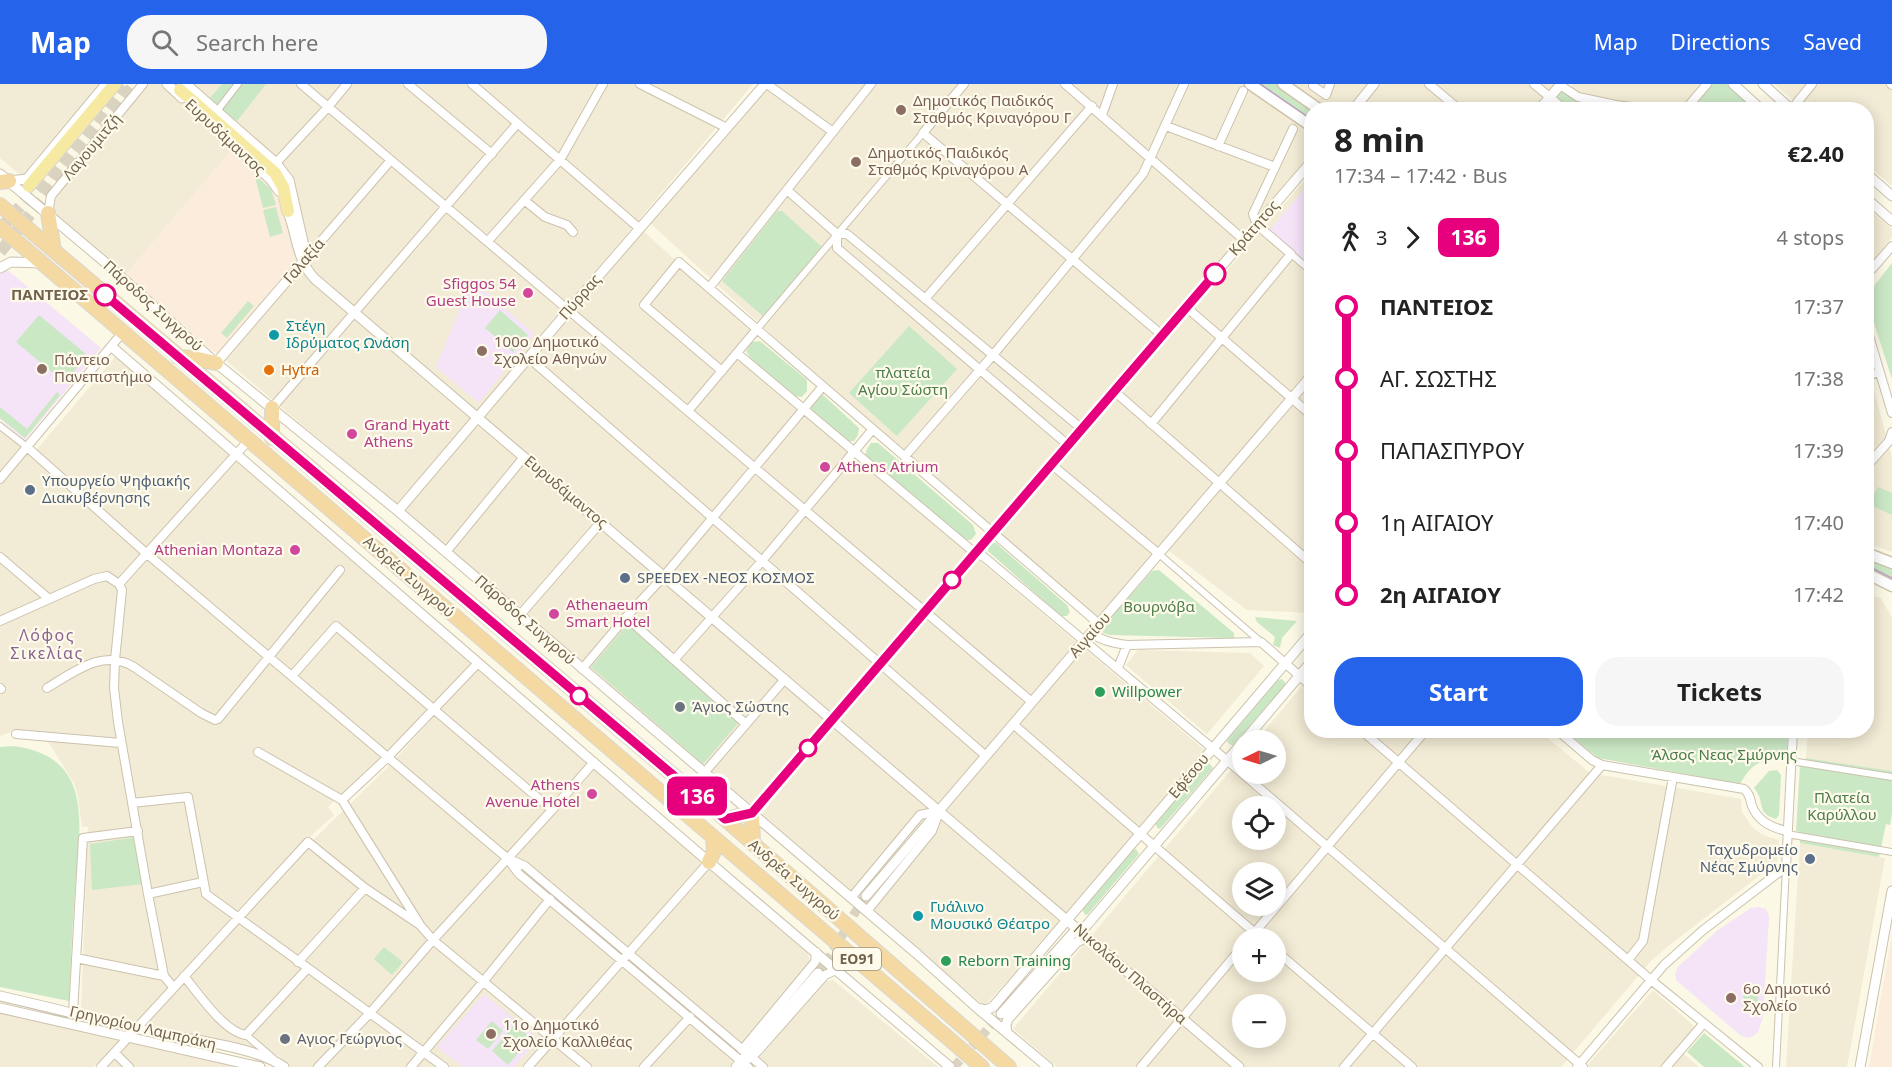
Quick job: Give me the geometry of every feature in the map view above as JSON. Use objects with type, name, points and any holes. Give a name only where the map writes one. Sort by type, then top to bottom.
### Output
[{"type":"highway","name":"Ανδρέα Συγγρού","points":[[0,205],[272,438],[725,819],[1009,1067]]},
{"type":"highway","points":[[48,213],[54,251]]},
{"type":"highway","name":"Ανδρέα Συγγρού","points":[[0,227],[982,1067]]},
{"type":"highway","points":[[178,357],[216,363]]},
{"type":"highway","points":[[272,408],[272,438]]},
{"type":"highway","points":[[725,819],[752,813],[753,844]]},
{"type":"highway","points":[[709,862],[714,851],[713,837]]},
{"type":"highway","points":[[709,862],[718,854],[731,852]]},
{"type":"main road","points":[[29,186],[115,84]]},
{"type":"main road","points":[[1283,84],[1309,102]]},
{"type":"main road","points":[[183,87],[275,174],[283,187],[288,211]]},
{"type":"main road","points":[[1246,88],[1304,122]]},
{"type":"main road","points":[[1874,556],[1892,563]]},
{"type":"main road","points":[[1874,577],[1892,586]]},
{"type":"street","name":"Λαγουμιτζή","points":[[3,179],[27,179],[106,84]]},
{"type":"street","name":"Λαγουμιτζή","points":[[48,213],[51,196],[143,84]]},
{"type":"street","name":"Ευρυδάμαντος","points":[[167,84],[271,180],[288,211],[297,248],[312,276],[832,720]]},
{"type":"street","points":[[217,111],[238,84]]},
{"type":"street","points":[[301,84],[1032,702]]},
{"type":"street","points":[[276,163],[347,84]]},
{"type":"street","points":[[408,84],[492,154]]},
{"type":"street","points":[[472,84],[639,228]]},
{"type":"street","points":[[488,241],[560,160],[603,84]]},
{"type":"street","points":[[640,84],[727,128]]},
{"type":"street","points":[[766,84],[833,132]]},
{"type":"street","name":"Πύρρας","points":[[398,511],[639,228],[766,84]]},
{"type":"street","points":[[709,288],[871,84]]},
{"type":"street","points":[[688,411],[964,84]]},
{"type":"street","points":[[1065,84],[1244,240]]},
{"type":"street","points":[[1102,115],[1113,84]]},
{"type":"street","points":[[905,456],[993,355],[1143,174],[1184,84]]},
{"type":"street","points":[[1313,84],[1326,95],[1330,84]]},
{"type":"street","points":[[1359,102],[1374,84]]},
{"type":"street","points":[[1429,84],[1450,102]]},
{"type":"street","points":[[1534,84],[1555,102]]},
{"type":"street","points":[[1692,102],[1707,84]]},
{"type":"street","points":[[1733,84],[1753,102]]},
{"type":"street","points":[[1763,84],[1783,102]]},
{"type":"street","points":[[1797,102],[1812,84]]},
{"type":"street","points":[[1545,102],[1560,85],[1578,97],[1602,102]]},
{"type":"street","name":"Ευρυδάμαντος","points":[[183,87],[217,111],[276,163],[287,176],[304,246],[303,261]]},
{"type":"street","points":[[1218,146],[1246,88]]},
{"type":"street","points":[[925,299],[1092,106]]},
{"type":"street","points":[[272,408],[517,124]]},
{"type":"street","points":[[1166,126],[1275,167]]},
{"type":"street","points":[[1293,129],[1253,214],[1257,225],[1304,265]]},
{"type":"street","points":[[923,133],[1162,335]]},
{"type":"street","name":"Γαλαξία","points":[[216,363],[391,160]]},
{"type":"street","name":"Κράτητος","points":[[752,813],[1304,170]]},
{"type":"street","name":"Πάροδος Συγγρού","points":[[3,179],[48,213],[216,363],[398,511],[1048,1067]]},
{"type":"street","points":[[1874,180],[1892,196]]},
{"type":"street","points":[[787,190],[837,234],[847,234],[1082,429]]},
{"type":"street","points":[[524,200],[545,216],[567,225],[573,232]]},
{"type":"street","points":[[1874,205],[1892,221]]},
{"type":"street","points":[[837,234],[837,248],[1068,444]]},
{"type":"street","points":[[1874,267],[1892,246]]},
{"type":"street","points":[[1150,424],[1291,254]]},
{"type":"street","points":[[0,268],[11,262],[42,263]]},
{"type":"street","points":[[722,371],[644,305],[679,262],[1099,624]]},
{"type":"street","points":[[1186,307],[1304,409]]},
{"type":"street","points":[[0,479],[123,332]]},
{"type":"street","points":[[112,347],[950,1067]]},
{"type":"street","points":[[737,353],[975,553],[1118,668],[1232,765]]},
{"type":"street","points":[[1874,354],[1892,413]]},
{"type":"street","points":[[529,358],[986,756]]},
{"type":"street","points":[[1874,374],[1879,372]]},
{"type":"street","name":"Αιγαίου","points":[[866,896],[1304,384]]},
{"type":"street","points":[[582,669],[664,576],[711,517],[823,386]]},
{"type":"street","points":[[1114,391],[1304,557]]},
{"type":"street","points":[[0,426],[27,447],[146,553],[507,858],[519,874],[744,1060],[763,1067]]},
{"type":"street","points":[[674,660],[762,561],[873,429]]},
{"type":"street","points":[[1874,458],[1890,440],[1892,432]]},
{"type":"street","points":[[119,584],[249,440]]},
{"type":"street","points":[[446,552],[524,457]]},
{"type":"street","points":[[1052,464],[1304,679]]},
{"type":"street","points":[[519,615],[601,522]]},
{"type":"street","points":[[0,557],[48,598]]},
{"type":"street","points":[[47,688],[89,663],[115,660],[125,662],[215,720],[225,712],[340,570]]},
{"type":"street","points":[[0,621],[48,598],[101,577],[107,576],[119,584],[122,590],[115,660],[115,702],[164,976],[173,987]]},
{"type":"street","points":[[626,617],[746,724]]},
{"type":"street","points":[[292,676],[336,626],[552,810]]},
{"type":"street","points":[[1091,633],[1106,641],[1127,645],[1260,642]]},
{"type":"street","name":"Εφέσου","points":[[976,1007],[986,1010],[993,1007],[1304,641]]},
{"type":"street","points":[[1118,668],[1127,645]]},
{"type":"street","points":[[342,801],[388,757],[478,663]]},
{"type":"street","name":"Εφέσου","points":[[1253,730],[1304,670]]},
{"type":"street","points":[[704,773],[785,680]]},
{"type":"street","name":"Νικολάου Πλαστήρα","points":[[832,720],[1068,920]]},
{"type":"street","points":[[1013,724],[1140,834],[1243,928]]},
{"type":"street","points":[[16,734],[121,743]]},
{"type":"street","points":[[1370,738],[1651,980],[1758,1067]]},
{"type":"street","points":[[1259,928],[1419,738]]},
{"type":"street","points":[[1566,738],[1592,760],[1602,765],[1744,789],[1748,792],[1756,813],[1762,821],[1787,833],[1892,852]]},
{"type":"street","points":[[1776,1067],[1792,738]]},
{"type":"street","points":[[258,752],[342,801],[420,925],[433,940],[587,1067]]},
{"type":"street","name":"Εφέσου","points":[[1081,934],[1232,755]]},
{"type":"street","points":[[1791,761],[1892,777]]},
{"type":"street","points":[[318,1067],[370,1013],[594,762]]},
{"type":"street","points":[[1344,1067],[1602,765]]},
{"type":"street","points":[[1628,960],[1643,941],[1673,777]]},
{"type":"street","points":[[1254,784],[1580,1066],[1672,957],[1702,931],[1786,867]]},
{"type":"street","points":[[132,803],[188,797],[206,894],[444,1067]]},
{"type":"street","name":"Αιγαίου","points":[[851,898],[920,815],[939,811]]},
{"type":"street","name":"Αιγαίου","points":[[867,911],[932,831],[939,811]]},
{"type":"street","points":[[73,1013],[83,838],[138,831]]},
{"type":"street","points":[[101,1067],[308,842],[365,888],[420,925]]},
{"type":"street","points":[[507,858],[525,866],[628,954],[744,1060]]},
{"type":"street","points":[[528,1067],[709,862]]},
{"type":"street","points":[[148,894],[203,882]]},
{"type":"street","points":[[298,962],[365,888]]},
{"type":"street","points":[[1860,1067],[1892,891]]},
{"type":"street","points":[[411,1067],[550,899]]},
{"type":"street","points":[[1007,1033],[1008,1019],[1076,943],[1084,938],[1068,920]]},
{"type":"street","points":[[1001,1014],[1081,934]]},
{"type":"street","name":"Νικολάου Πλαστήρα","points":[[1081,934],[1239,1067]]},
{"type":"street","points":[[744,1060],[815,962],[816,952]]},
{"type":"street","points":[[76,958],[164,976]]},
{"type":"street","points":[[1141,1067],[1232,959]]},
{"type":"street","points":[[1286,959],[1412,1067]]},
{"type":"street","points":[[246,1035],[307,969]]},
{"type":"street","points":[[744,1060],[825,975],[836,970]]},
{"type":"street","points":[[744,1060],[818,973]]},
{"type":"street","points":[[184,976],[213,1014],[240,1034],[246,1035],[282,1065]]},
{"type":"street","name":"Γρηγορίου Λαμπράκη","points":[[0,996],[242,1050],[282,1065]]},
{"type":"street","name":"Γρηγορίου Λαμπράκη","points":[[0,1008],[261,1067]]},
{"type":"street","points":[[644,1067],[690,1017]]},
{"type":"street","points":[[1666,1067],[1704,1023]]},
{"type":"street","points":[[114,1053],[129,1067]]},
{"type":"street","points":[[937,1067],[938,1056]]},
{"type":"shaded area","points":[[0,84],[103,84],[24,178],[0,158]]},
{"type":"shaded area","points":[[147,84],[753,84],[398,506],[125,275],[58,217],[52,207],[53,198]]},
{"type":"shaded area","points":[[768,84],[1241,84],[1304,127],[1304,163],[993,527],[823,382],[649,222]]},
{"type":"shaded area","points":[[1288,84],[1558,84],[1543,102],[1315,102]]},
{"type":"shaded area","points":[[1573,84],[1726,84],[1746,102],[1558,102]]},
{"type":"shaded area","points":[[1774,84],[1892,84],[1892,186],[1874,171],[1874,102],[1796,102]]},
{"type":"shaded area","points":[[230,151],[264,178],[278,196],[295,259],[293,266],[222,350],[214,352],[125,275]]},
{"type":"shaded area","points":[[1304,181],[1304,613],[1247,610],[1160,544],[1098,619],[998,532]]},
{"type":"shaded area","points":[[1304,189],[1304,260],[1269,231]]},
{"type":"shaded area","points":[[1874,214],[1892,229],[1892,237],[1874,261]]},
{"type":"shaded area","points":[[641,229],[753,331],[733,354],[969,553],[750,806],[402,510]]},
{"type":"shaded area","name":"Πάντειο Πανεπιστήμιο","points":[[5,268],[101,348],[25,440],[0,419],[0,274]]},
{"type":"shaded area","name":"100ο Δημοτικό Σχολείο Αθηνών","points":[[472,280],[534,334],[479,403],[436,367]]},
{"type":"shaded area","points":[[116,356],[474,663],[328,807],[334,815],[304,842],[136,1025],[81,1012],[88,827],[82,827],[74,783],[49,743],[16,730],[0,736],[0,429],[33,454]]},
{"type":"shaded area","points":[[1874,391],[1892,457],[1892,552],[1874,546]]},
{"type":"shaded area","points":[[974,556],[1207,752],[985,1006],[760,817],[826,729]]},
{"type":"shaded area","points":[[1874,596],[1881,598],[1892,618],[1892,771],[1806,758],[1807,738],[1874,738]]},
{"type":"shaded area","points":[[1138,650],[1250,653],[1264,666],[1207,734],[1126,665]]},
{"type":"shaded area","points":[[479,666],[699,860],[808,952],[810,964],[744,1042],[730,1067],[289,1067],[276,1055],[145,1027],[152,1015],[307,846],[391,764]]},
{"type":"shaded area","points":[[1304,683],[1304,738],[1548,738],[1590,773],[1741,799],[1742,812],[1752,827],[1763,835],[1779,840],[1777,862],[1650,962],[1561,1067],[1057,1067],[1013,1029],[1232,769],[1232,784],[1286,784],[1286,730],[1265,730]]},
{"type":"shaded area","points":[[1800,843],[1885,858],[1847,1067],[1786,1067]]},
{"type":"shaded area","name":"6ο Δημοτικό Σχολείο","points":[[1751,908],[1766,909],[1769,916],[1763,1017],[1758,1032],[1748,1038],[1740,1035],[1676,980],[1675,974],[1678,967],[1718,930]]},
{"type":"shaded area","points":[[1892,934],[1892,1067],[1869,1067]]},
{"type":"shaded area","points":[[833,980],[938,1067],[744,1067],[761,1056],[823,982]]},
{"type":"shaded area","points":[[1653,990],[1695,1027],[1677,1048],[1699,1067],[1586,1067]]},
{"type":"shaded area","name":"11ο Δημοτικό Σχολείο Καλλιθέας","points":[[484,994],[539,1039],[514,1067],[463,1067],[437,1047]]},
{"type":"shaded area","points":[[0,1012],[120,1040],[94,1067],[0,1067]]},
{"type":"shaded area","points":[[128,1042],[237,1067],[105,1067]]},
{"type":"green space","points":[[222,84],[266,84],[237,121],[209,99]]},
{"type":"green space","points":[[1255,84],[1277,84],[1304,102],[1304,118]]},
{"type":"green space","points":[[1707,84],[1733,84],[1754,102],[1692,102]]},
{"type":"green space","points":[[1560,85],[1570,93],[1604,102],[1556,102],[1549,97]]},
{"type":"green space","points":[[256,176],[271,189],[276,205],[263,208]]},
{"type":"green space","points":[[276,207],[283,233],[270,237],[263,210]]},
{"type":"green space","points":[[777,211],[782,211],[823,248],[763,316],[722,281]]},
{"type":"green space","points":[[1892,263],[1892,379],[1874,323],[1874,286]]},
{"type":"green space","points":[[248,301],[254,306],[227,338],[221,333]]},
{"type":"green space","points":[[500,310],[528,335],[513,352],[485,328]]},
{"type":"green space","points":[[39,315],[87,355],[65,383],[16,342]]},
{"type":"green space","name":"πλατεία Αγίου Σώστη","points":[[909,326],[957,369],[897,436],[849,393]]},
{"type":"green space","points":[[760,341],[807,380],[807,391],[802,397],[795,396],[751,359],[746,351],[752,342]]},
{"type":"green space","points":[[57,392],[60,395],[25,438],[0,418],[0,407],[27,429]]},
{"type":"green space","points":[[823,395],[859,428],[854,441],[848,441],[811,409],[811,402],[815,396]]},
{"type":"green space","points":[[871,443],[878,443],[973,525],[976,534],[971,540],[963,540],[865,456]]},
{"type":"green space","points":[[1878,487],[1892,493],[1892,515],[1874,507],[1874,494]]},
{"type":"green space","points":[[990,543],[996,543],[1067,605],[1070,612],[1067,616],[1061,616],[988,551]]},
{"type":"green space","points":[[1874,560],[1892,568],[1892,582],[1874,574]]},
{"type":"green space","name":"Βουρνόβα","points":[[1159,570],[1234,633],[1234,638],[1103,633],[1102,627],[1152,571]]},
{"type":"green space","points":[[1255,617],[1297,621],[1282,638],[1280,648],[1273,645],[1275,637],[1257,622]]},
{"type":"green space","points":[[628,624],[740,721],[703,764],[591,667]]},
{"type":"green space","points":[[1282,679],[1285,685],[1246,730],[1236,730],[1278,680]]},
{"type":"green space","points":[[1232,734],[1232,745],[1227,742]]},
{"type":"green space","name":"Άλσος Νεας Σμύρνης","points":[[1574,738],[1788,738],[1786,759],[1759,763],[1749,770],[1740,784],[1598,758]]},
{"type":"green space","points":[[14,746],[41,753],[59,765],[71,781],[77,800],[79,844],[69,1001],[0,987],[0,747]]},
{"type":"green space","name":"Πλατεία Καρύλλου","points":[[1806,758],[1892,771],[1892,813],[1890,825],[1886,824],[1879,857],[1800,843],[1800,832],[1796,831],[1800,766],[1805,766]]},
{"type":"green space","points":[[1209,763],[1213,768],[1158,829],[1155,823]]},
{"type":"green space","points":[[1777,770],[1781,775],[1779,815],[1776,819],[1765,813],[1754,788],[1769,771]]},
{"type":"green space","points":[[136,837],[143,884],[92,890],[90,844]]},
{"type":"green space","points":[[1136,849],[1139,854],[1085,915],[1082,909]]},
{"type":"green space","points":[[384,947],[403,962],[392,975],[374,959]]},
{"type":"green space","points":[[1744,985],[1758,985],[1757,1011],[1743,1010]]},
{"type":"green space","points":[[492,1021],[503,1031],[488,1049],[476,1040]]},
{"type":"green space","points":[[515,1024],[531,1038],[508,1065],[492,1051]]},
{"type":"green space","points":[[1704,1033],[1745,1067],[1704,1067],[1687,1052]]},
{"type":"tunnel","points":[[0,229],[46,178],[122,84]]},
{"type":"tunnel","points":[[0,252],[135,84]]},
{"type":"tunnel","points":[[818,973],[866,896]]},
{"type":"tunnel","points":[[954,1067],[1001,1014]]},
{"type":"tram line","points":[[1260,84],[1304,114]]},
{"type":"tram line","points":[[1874,569],[1892,578]]},
{"type":"bus line","name":"136","points":[[105,295],[725,819],[752,813],[1215,274]]},
{"type":"place","name":"Δημοτικός Παιδικός Σταθμός Κριναγόρου Γ","points":[[901,110]]},
{"type":"place","name":"Δημοτικός Παιδικός Σταθμός Κριναγόρου Α","points":[[856,162]]},
{"type":"place","name":"Sfiggos 54 Guest House","points":[[528,293]]},
{"type":"place","name":"ΠΑΝΤΕΙΟΣ","points":[[105,295]]},
{"type":"place","name":"Στέγη Iδρύματος Ωνάση","points":[[274,335]]},
{"type":"place","name":"100ο Δημοτικό Σχολείο Αθηνών","points":[[482,351]]},
{"type":"place","name":"Πάντειο Πανεπιστήμιο","points":[[42,369]]},
{"type":"place","name":"Hytra","points":[[269,370]]},
{"type":"place","name":"Grand Hyatt Athens","points":[[352,434]]},
{"type":"place","name":"Athens Atrium","points":[[825,467]]},
{"type":"place","name":"Υπουργείο Ψηφιακής Διακυβέρνησης","points":[[30,490]]},
{"type":"place","name":"Athenian Montaza","points":[[295,550]]},
{"type":"place","name":"SPEEDEX -ΝΕΟΣ ΚΟΣΜΟΣ","points":[[625,578]]},
{"type":"place","name":"Athenaeum Smart Hotel","points":[[554,614]]},
{"type":"place","name":"Willpower","points":[[1100,692]]},
{"type":"place","name":"Άγιος Σώστης","points":[[680,707]]},
{"type":"place","name":"Athens Avenue Hotel","points":[[592,794]]},
{"type":"place","name":"Ταχυδρομείο Νέας Σμύρνης","points":[[1810,859]]},
{"type":"place","name":"Γυάλινο Μουσικό Θέατρο","points":[[918,916]]},
{"type":"place","name":"Reborn Training","points":[[946,961]]},
{"type":"place","name":"6ο Δημοτικό Σχολείο","points":[[1731,998]]},
{"type":"place","name":"11ο Δημοτικό Σχολείο Καλλιθέας","points":[[491,1034]]},
{"type":"place","name":"Αγιος Γεώργιος","points":[[285,1039]]},
{"type":"district","name":"Λόφος Σικελίας","points":[[47,644]]}]
